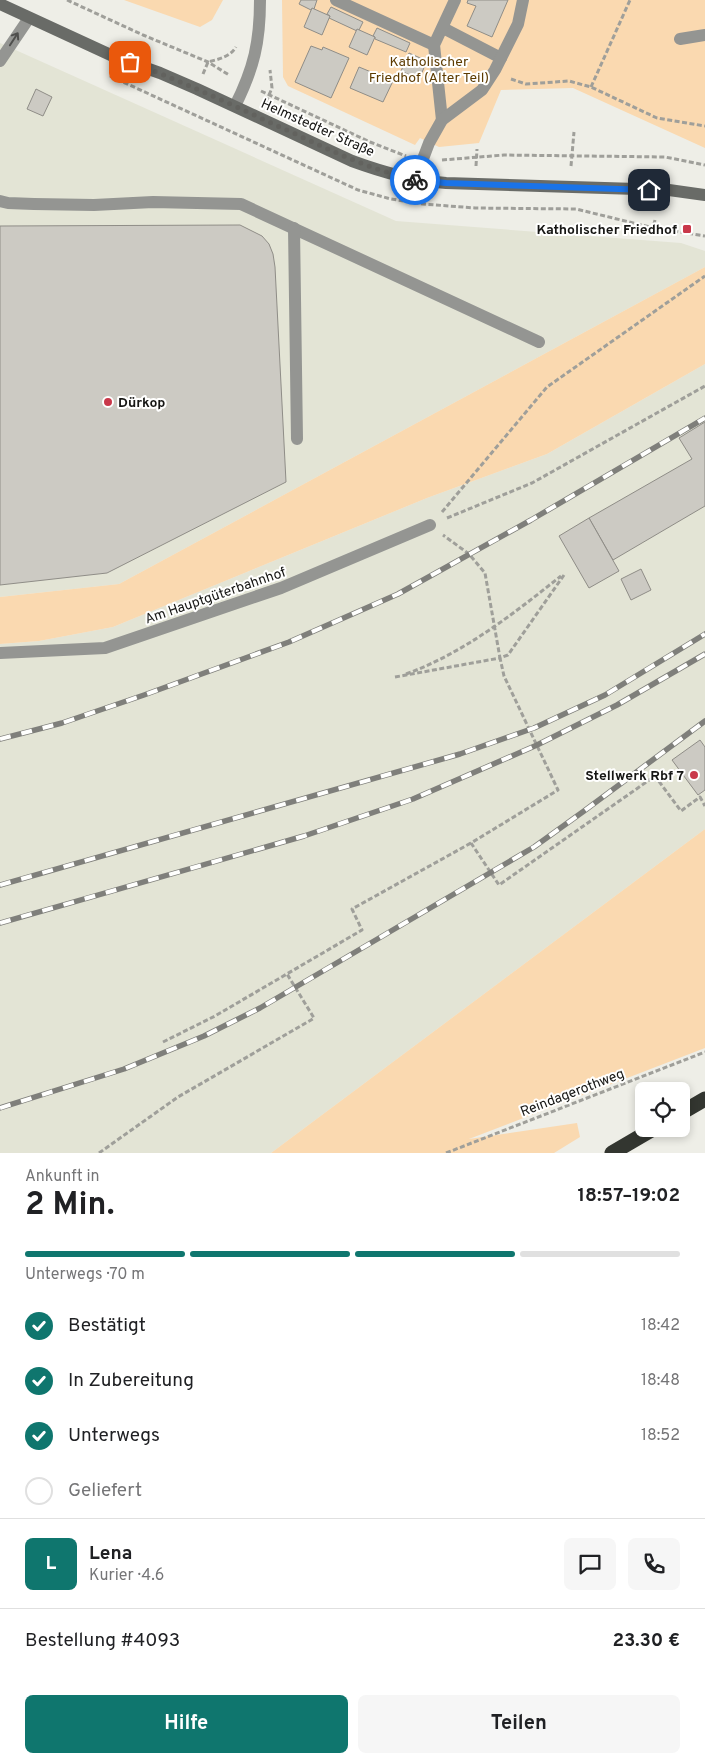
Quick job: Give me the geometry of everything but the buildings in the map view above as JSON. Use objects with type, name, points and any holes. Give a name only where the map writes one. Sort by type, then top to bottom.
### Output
[{"type":"highway","points":[[690,1108],[705,1099]]},
{"type":"highway","points":[[612,1153],[639,1137]]},
{"type":"main road","name":"Helmstedter Straße","points":[[0,4],[115,57],[160,73],[235,106],[352,161],[384,172],[415,180],[446,183],[669,190],[705,195]]},
{"type":"street","points":[[235,106],[246,83],[257,48],[260,30],[260,0]]},
{"type":"street","points":[[336,0],[434,45]]},
{"type":"street","points":[[442,120],[434,45],[455,0]]},
{"type":"street","points":[[415,180],[429,143],[442,120],[482,90],[495,70],[518,24],[523,0]]},
{"type":"street","points":[[0,61],[29,18]]},
{"type":"street","points":[[443,28],[501,58]]},
{"type":"street","points":[[680,39],[705,35]]},
{"type":"street","points":[[0,201],[8,203],[94,205],[153,202],[241,204],[539,342]]},
{"type":"street","points":[[294,228],[296,439]]},
{"type":"street","name":"Am Hauptgüterbahnhof","points":[[0,653],[105,648],[282,588],[430,526]]},
{"type":"path","points":[[66,0],[208,62],[220,71]]},
{"type":"path","points":[[591,87],[630,0]]},
{"type":"path","points":[[208,62],[223,58],[233,52],[240,41]]},
{"type":"path","points":[[495,70],[526,84],[569,81],[591,87],[657,118],[705,126]]},
{"type":"path","points":[[270,95],[370,142],[406,156],[440,160],[504,155],[665,157],[705,166]]},
{"type":"path","points":[[571,166],[574,132]]},
{"type":"path","points":[[652,232],[655,220]]},
{"type":"path","points":[[430,526],[547,387],[705,276]]},
{"type":"path","points":[[430,526],[532,483],[705,386]]},
{"type":"path","points":[[163,1042],[215,1016],[362,930],[352,909],[472,843],[558,790],[504,676],[485,573],[469,554],[430,526]]},
{"type":"path","points":[[564,575],[508,655],[500,658],[395,678],[430,665],[495,627],[564,575]]},
{"type":"path","points":[[472,843],[499,885],[655,776],[681,810],[700,798],[705,806]]},
{"type":"path","points":[[99,1153],[191,1089],[314,1018],[287,974]]},
{"type":"path","name":"Reindagerothweg","points":[[446,1153],[705,1052]]},
{"type":"shaded area","points":[[0,43],[396,221],[681,243],[705,251],[705,267],[119,584],[0,597]]},
{"type":"shaded area","points":[[705,364],[705,829],[271,1153],[0,1153],[0,644],[39,641],[113,627],[427,498],[547,454]]},
{"type":"green space","points":[[124,0],[223,0],[212,20],[200,27]]},
{"type":"green space","name":"Katholischer Friedhof (Alter Teil)","points":[[282,0],[705,0],[705,148],[573,88],[501,90],[479,143],[439,147],[420,138],[415,145],[288,86],[283,77]]},
{"type":"green space","points":[[705,267],[705,364],[547,454],[427,498],[113,627],[39,641],[0,644],[0,597],[119,584]]},
{"type":"green space","points":[[705,829],[705,1048],[469,1139],[577,1123],[580,1137],[554,1153],[271,1153]]},
{"type":"railway","points":[[0,739],[62,723],[144,695],[289,642],[398,594],[531,520],[705,418]]},
{"type":"railway","points":[[0,885],[460,754],[534,728],[605,695],[705,634]]},
{"type":"railway","points":[[0,923],[304,836],[413,799],[537,745],[617,705],[705,654]]},
{"type":"railway","points":[[0,1108],[124,1069],[204,1036],[260,1008],[534,847],[705,721]]},
{"type":"way so far","points":[[130,62],[197,89],[352,161],[415,180]]},
{"type":"place","name":"Katholischer Friedhof","points":[[687,229]]},
{"type":"place","name":"Dürkop","points":[[108,402]]},
{"type":"place","name":"Stellwerk Rbf 7","points":[[694,775]]},
{"type":"route","points":[[415,180],[446,183],[649,190]]}]
